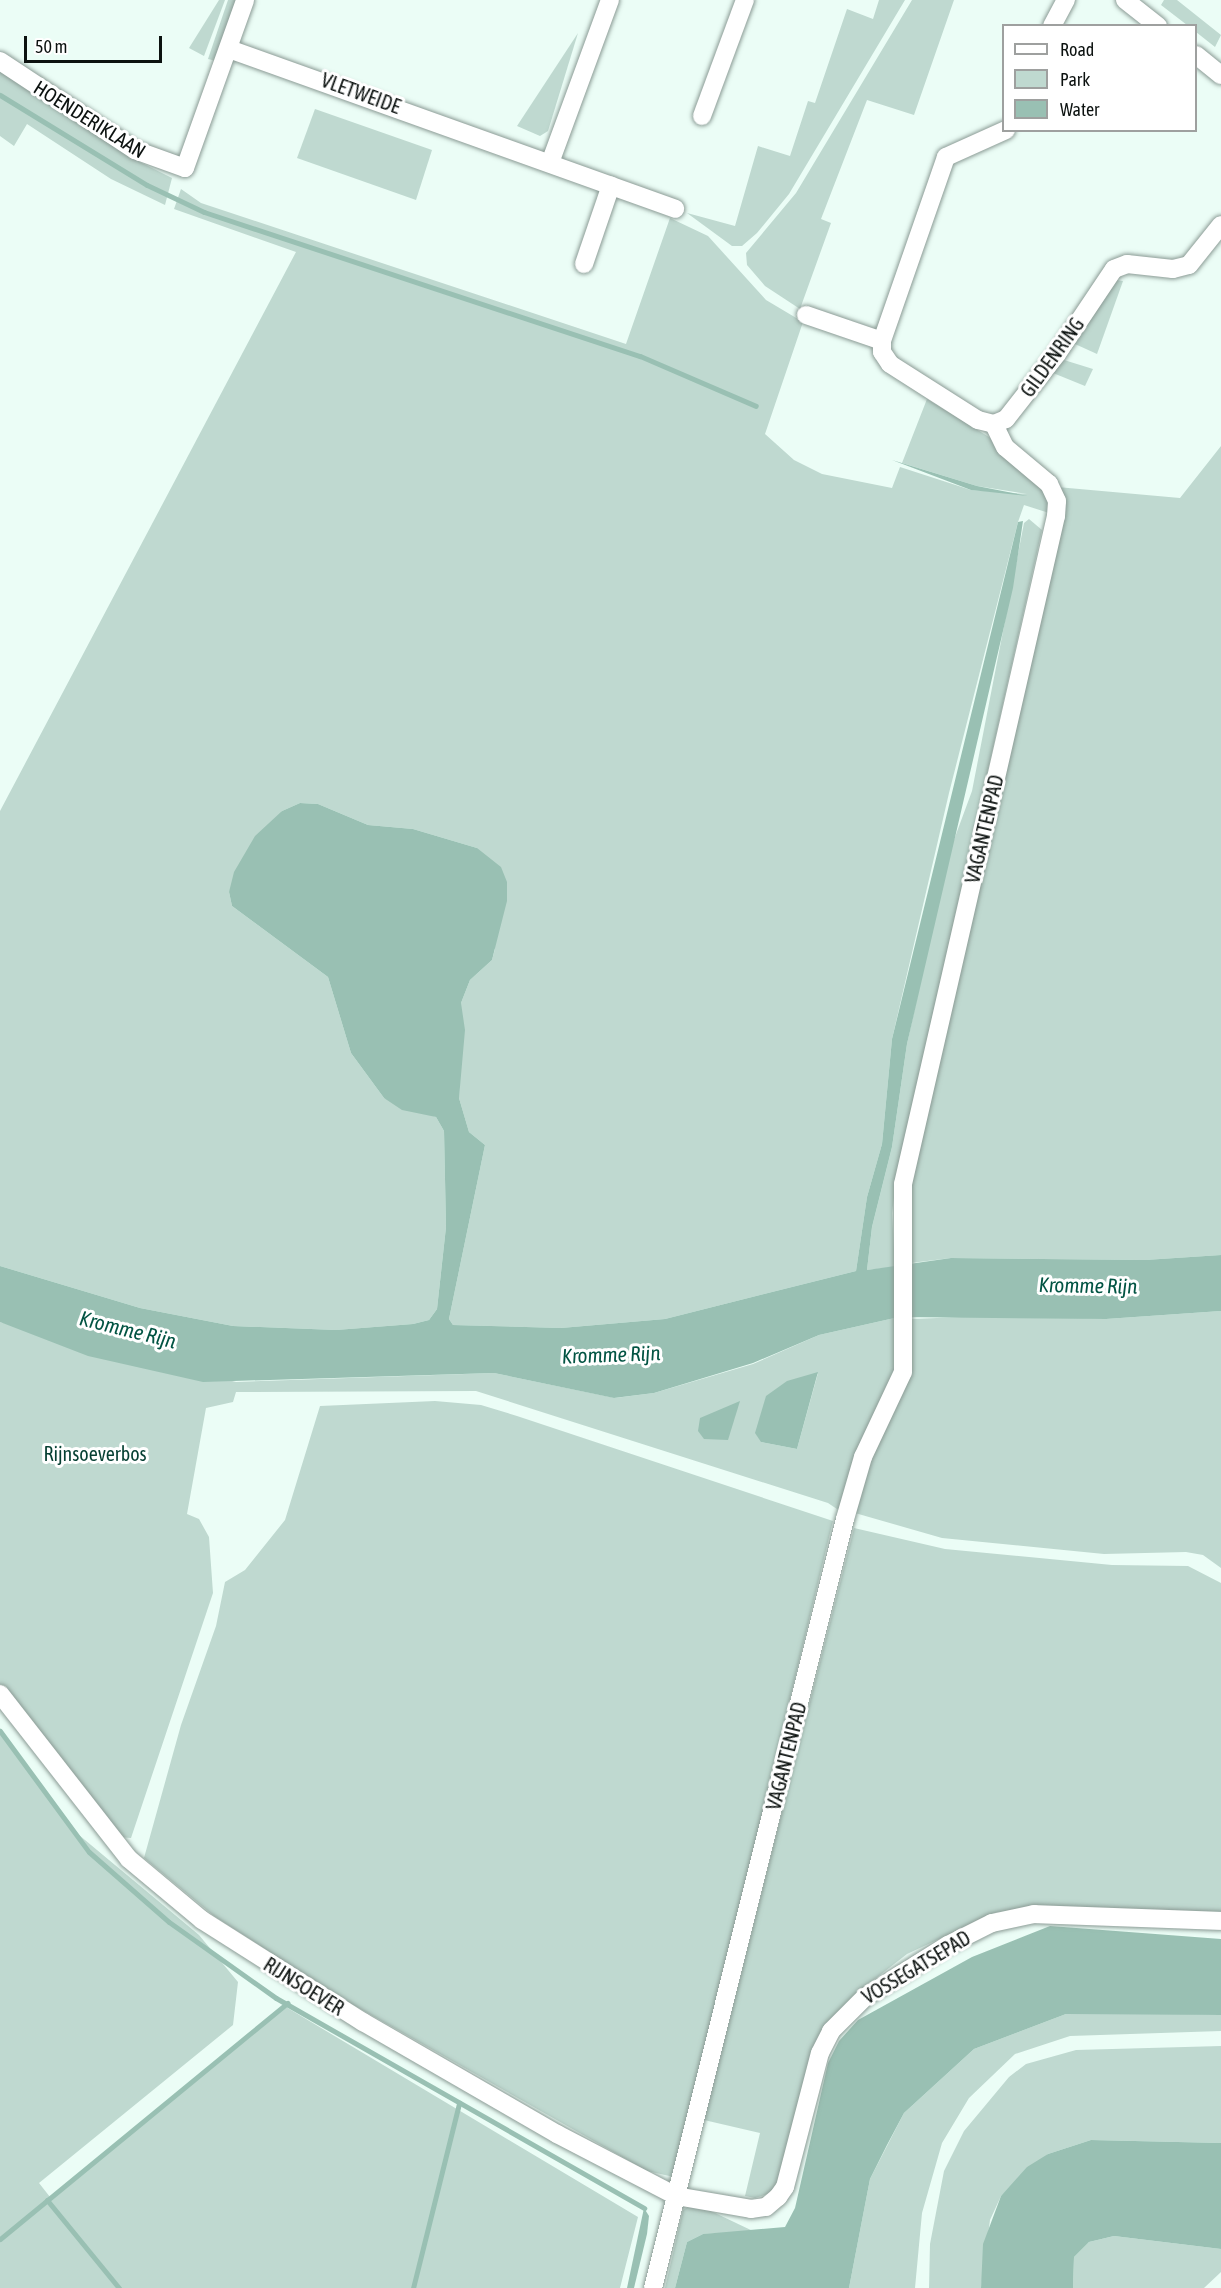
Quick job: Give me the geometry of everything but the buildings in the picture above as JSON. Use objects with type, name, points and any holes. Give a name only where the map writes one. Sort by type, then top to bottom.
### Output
[{"type":"street","points":[[229,49],[245,0]]},
{"type":"street","points":[[550,163],[610,0]]},
{"type":"street","points":[[702,116],[745,0]]},
{"type":"street","points":[[1053,24],[1066,0]]},
{"type":"street","points":[[1125,0],[1155,24]]},
{"type":"street","name":"VLETWEIDE","points":[[229,49],[675,209]]},
{"type":"street","name":"HOENDERIKLAAN","points":[[0,62],[135,150],[185,168],[229,49]]},
{"type":"street","points":[[1197,56],[1221,75]]},
{"type":"street","points":[[994,424],[978,420],[890,364],[882,352],[882,341],[946,157],[1002,132]]},
{"type":"street","points":[[584,264],[611,185]]},
{"type":"street","name":"GILDENRING","points":[[994,424],[1006,419],[1057,354],[1114,268],[1127,264],[1173,269],[1189,265],[1221,225]]},
{"type":"street","points":[[806,315],[882,341]]},
{"type":"street","name":"VAGANTENPAD","points":[[653,2288],[845,1520],[863,1456],[903,1372],[905,1323],[902,1259],[903,1184],[1056,516],[1057,501],[1049,484],[1005,447],[994,424]]},
{"type":"street","name":"RIJNSOEVER","points":[[0,1694],[129,1859],[202,1920],[404,2046],[676,2196]]},
{"type":"street","name":"VOSSEGATSEPAD","points":[[676,2196],[751,2209],[766,2207],[778,2197],[785,2187],[820,2053],[831,2031],[865,1997],[948,1945],[992,1923],[1035,1914],[1221,1922]]},
{"type":"green space","points":[[219,0],[225,0],[204,56],[189,48]]},
{"type":"green space","points":[[228,0],[236,0],[216,61],[208,59]]},
{"type":"green space","points":[[879,0],[905,0],[789,194],[757,233],[742,246],[732,246],[687,213],[735,226],[758,146],[790,156],[808,101],[815,103],[847,9],[873,19]]},
{"type":"green space","points":[[912,0],[954,0],[914,115],[867,100],[821,219],[831,223],[800,309],[765,286],[747,265],[746,253],[796,193]]},
{"type":"green space","points":[[1164,0],[1177,0],[1221,35],[1215,47],[1197,33],[1197,24],[1186,24],[1161,5]]},
{"type":"green space","points":[[578,33],[548,131],[540,136],[517,126]]},
{"type":"green space","points":[[0,69],[134,159],[172,178],[165,205],[111,179],[27,124],[14,146],[0,136]]},
{"type":"green space","points":[[315,109],[432,150],[416,200],[297,158]]},
{"type":"green space","points":[[181,189],[201,203],[626,344],[670,218],[708,236],[766,300],[803,322],[765,434],[794,460],[822,474],[892,488],[900,467],[971,490],[1027,494],[977,486],[902,463],[927,399],[989,437],[1049,494],[1049,513],[1024,505],[1018,522],[949,793],[892,1039],[882,1144],[867,1197],[856,1271],[665,1319],[561,1328],[453,1325],[449,1319],[485,1145],[469,1132],[459,1098],[461,1003],[470,980],[492,960],[495,949],[477,848],[413,829],[368,825],[318,804],[300,803],[282,811],[229,892],[232,906],[328,977],[351,1053],[384,1098],[436,1117],[444,1131],[446,1227],[437,1309],[429,1320],[413,1324],[336,1330],[233,1326],[140,1308],[0,1266],[0,811],[296,252],[174,209]]},
{"type":"green space","points":[[1115,280],[1123,281],[1097,354],[1075,344]]},
{"type":"green space","points":[[1064,360],[1093,369],[1085,386],[1053,373]]},
{"type":"green space","points":[[1221,446],[1221,1255],[1145,1260],[951,1258],[911,1263],[909,1194],[1057,487],[1180,498]]},
{"type":"green space","points":[[1029,519],[1042,530],[897,1174],[892,1213],[895,1267],[867,1270],[872,1227],[892,1147],[907,1044],[948,856],[972,791],[1024,523]]},
{"type":"green space","points":[[1221,1311],[1221,1568],[1203,1555],[1186,1552],[1104,1554],[942,1538],[855,1513],[871,1459],[907,1375],[912,1319],[1011,1315],[1106,1319]]},
{"type":"green space","name":"Rijnsoeverbos","points":[[899,1317],[898,1369],[843,1513],[828,1503],[476,1391],[236,1392],[233,1402],[206,1408],[187,1514],[199,1519],[209,1537],[213,1593],[131,1838],[119,1837],[0,1687],[0,1322],[236,1382],[494,1373],[615,1398],[654,1393],[753,1364],[819,1335]],"holes":[[[818,1373],[797,1449],[761,1442]]]},
{"type":"green space","points":[[435,1401],[481,1405],[833,1521],[674,2177],[647,2171],[341,1998],[214,1916],[144,1858],[181,1725],[216,1626],[225,1582],[245,1570],[285,1520],[320,1406]]},
{"type":"green space","points":[[854,1528],[945,1549],[1112,1565],[1188,1566],[1221,1583],[1221,1918],[1066,1909],[997,1912],[907,1954],[853,1996],[827,2023],[784,2175],[771,2193],[755,2198],[745,2196],[760,2133],[704,2120]]},
{"type":"green space","points":[[0,1728],[79,1835],[199,1935],[238,1982],[233,2025],[39,2183],[50,2197],[286,2007],[638,2217],[620,2288],[0,2288]]},
{"type":"green space","points":[[1115,2012],[1221,2015],[1221,2031],[1070,2036],[1015,2054],[969,2098],[942,2143],[922,2213],[915,2288],[849,2288],[870,2179],[904,2113],[974,2049],[1066,2014]]},
{"type":"green space","points":[[1221,2046],[1221,2143],[1091,2140],[1048,2154],[1001,2196],[990,2220],[981,2288],[929,2288],[930,2244],[944,2171],[964,2131],[1009,2077],[1026,2064],[1076,2050]]},
{"type":"green space","points":[[694,2203],[755,2232],[703,2234],[687,2242],[675,2288],[665,2288],[683,2210]]},
{"type":"green space","points":[[1114,2236],[1221,2249],[1221,2272],[1204,2288],[1073,2288],[1074,2257],[1089,2242]]},
{"type":"water","points":[[892,460],[977,486],[1028,496],[971,490]]},
{"type":"water","name":"Kromme Rijn","points":[[1023,521],[1013,588],[907,1044],[892,1147],[872,1227],[867,1270],[951,1258],[1145,1260],[1221,1255],[1221,1311],[1106,1319],[899,1317],[819,1335],[753,1363],[654,1393],[614,1398],[494,1373],[203,1382],[88,1356],[0,1322],[0,1266],[140,1308],[233,1326],[336,1330],[413,1324],[429,1320],[437,1309],[446,1227],[444,1131],[436,1117],[402,1110],[384,1098],[351,1053],[328,977],[232,906],[229,892],[234,872],[255,836],[282,811],[300,803],[318,804],[368,825],[413,829],[477,848],[501,867],[507,882],[507,901],[492,960],[470,980],[461,1003],[465,1030],[459,1098],[469,1132],[485,1145],[449,1319],[453,1325],[561,1328],[665,1319],[856,1271],[867,1197],[882,1144],[892,1039],[1018,522]]},
{"type":"water","points":[[818,1372],[797,1449],[761,1442],[755,1433],[766,1396],[787,1381]]},
{"type":"water","points":[[740,1401],[728,1440],[704,1439],[698,1431],[700,1418]]},
{"type":"water","points":[[1050,1926],[1221,1939],[1221,2015],[1066,2014],[974,2049],[904,2113],[887,2145],[870,2179],[849,2288],[675,2288],[687,2242],[703,2234],[785,2227],[795,2208],[828,2063],[839,2041],[858,2020],[972,1957]]},
{"type":"water","points":[[1091,2140],[1221,2143],[1221,2249],[1114,2236],[1089,2242],[1074,2257],[1073,2288],[981,2288],[983,2244],[1001,2196],[1027,2167],[1048,2154]]},
{"type":"water","points":[[644,2208],[649,2216],[647,2234],[634,2288],[627,2288]]},
{"type":"waterway","points":[[0,95],[147,185],[204,212],[640,356],[756,406]]},
{"type":"waterway","points":[[0,1731],[89,1852],[169,1922],[276,1998],[644,2208]]},
{"type":"waterway","points":[[0,2239],[287,2003]]},
{"type":"waterway","points":[[413,2288],[459,2103]]},
{"type":"waterway","points":[[47,2200],[119,2288]]}]
